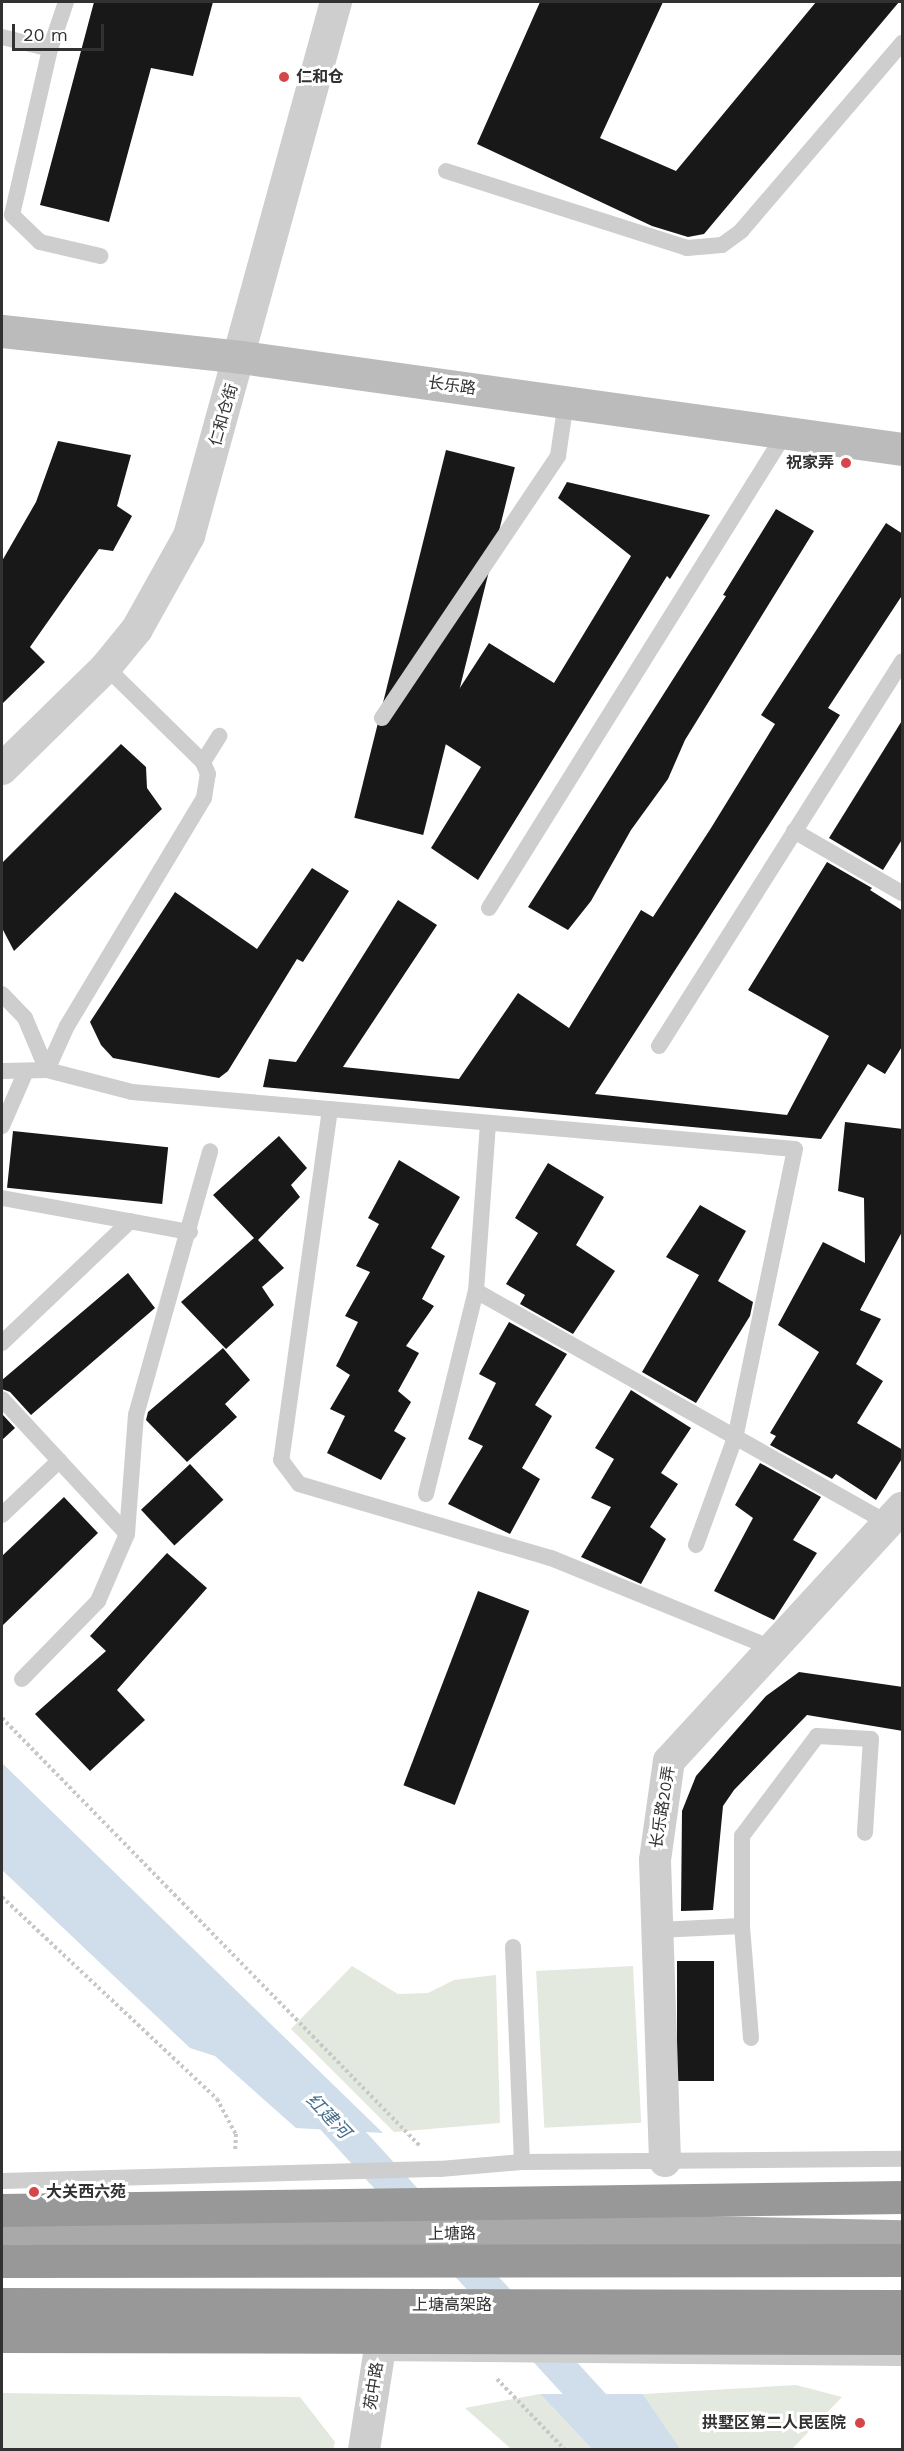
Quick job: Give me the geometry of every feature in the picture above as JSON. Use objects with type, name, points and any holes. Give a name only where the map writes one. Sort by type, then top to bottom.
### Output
[{"type":"highway","points":[[2,2210],[903,2197]]},
{"type":"highway","points":[[2,2261],[903,2260]]},
{"type":"highway","name":"上塘高架路","points":[[2,2304],[903,2306]]},
{"type":"highway","points":[[2,2336],[903,2338]]},
{"type":"main road","name":"上塘路","points":[[2,2237],[657,2231],[903,2236]]},
{"type":"main road","points":[[2,2322],[382,2337],[494,2322],[903,2324]]},
{"type":"street","name":"仁和仓街","points":[[2,769],[106,667],[137,629],[189,536],[241,357],[336,2]]},
{"type":"street","name":"长乐路","points":[[2,331],[241,357],[903,449]]},
{"type":"street","name":"长乐路20弄","points":[[666,2161],[655,1860],[669,1761],[771,1648],[896,1516]]},
{"type":"street","name":"苑中路","points":[[364,2450],[382,2337]]},
{"type":"lane","points":[[66,2],[50,49],[12,215],[40,242],[100,256]]},
{"type":"lane","points":[[2,36],[50,49]]},
{"type":"lane","points":[[446,171],[687,248],[722,245],[741,231],[903,43]]},
{"type":"lane","points":[[382,718],[558,456],[566,402]]},
{"type":"lane","points":[[489,908],[786,432]]},
{"type":"lane","points":[[660,1046],[903,661]]},
{"type":"lane","points":[[47,1070],[67,1026],[204,798],[208,774],[203,762],[106,667]]},
{"type":"lane","points":[[203,762],[219,736]]},
{"type":"lane","points":[[794,831],[903,893]]},
{"type":"lane","points":[[2,994],[26,1018],[47,1070]]},
{"type":"lane","points":[[2,1071],[47,1070],[132,1092],[795,1149],[736,1436],[696,1545]]},
{"type":"lane","points":[[2,1126],[26,1071]]},
{"type":"lane","points":[[330,1109],[281,1460],[299,1484],[551,1558],[771,1648]]},
{"type":"lane","points":[[426,1494],[476,1291],[488,1123]]},
{"type":"lane","points":[[22,1679],[98,1601],[127,1534],[136,1415],[190,1232],[210,1151]]},
{"type":"lane","points":[[2,1198],[190,1232]]},
{"type":"lane","points":[[2,1343],[130,1221]]},
{"type":"lane","points":[[476,1291],[736,1436],[896,1516]]},
{"type":"lane","points":[[2,1399],[127,1534]]},
{"type":"lane","points":[[2,1515],[59,1461]]},
{"type":"lane","points":[[751,2038],[742,1926],[742,1836],[817,1736],[871,1739],[865,1833]]},
{"type":"lane","points":[[658,1930],[742,1926]]},
{"type":"lane","points":[[513,1947],[522,2162]]},
{"type":"lane","points":[[2,2181],[440,2169],[522,2162],[903,2159]]},
{"type":"lane","points":[[2,2352],[382,2337],[473,2354],[903,2358]]},
{"type":"path","points":[[2,1718],[407,2131],[440,2169]]},
{"type":"path","points":[[2,1897],[217,2099],[236,2134],[234,2176]]},
{"type":"path","points":[[473,2354],[565,2450]]},
{"type":"shaded area","points":[[352,1966],[398,1994],[428,1993],[454,1980],[496,1975],[500,2123],[394,2132],[291,2029]]},
{"type":"shaded area","points":[[633,1966],[641,2123],[544,2128],[536,1971]]},
{"type":"shaded area","points":[[796,2385],[842,2397],[792,2449],[680,2450],[643,2394]]},
{"type":"shaded area","points":[[2,2393],[300,2397],[335,2442],[333,2450],[2,2449]]},
{"type":"shaded area","points":[[540,2394],[592,2449],[511,2449],[465,2408]]},
{"type":"water","points":[[2,1763],[383,2133],[296,2128],[215,2056],[190,2048],[2,1870]]},
{"type":"water","points":[[540,2394],[643,2394],[680,2449],[592,2449]]},
{"type":"building","points":[[94,2],[213,2],[193,76],[151,68],[109,222],[40,205]]},
{"type":"building","points":[[540,2],[663,2],[600,138],[676,171],[816,2],[899,2],[704,234],[688,237],[652,226],[477,144]]},
{"type":"building","points":[[58,441],[131,455],[117,506],[132,516],[113,551],[99,549],[30,647],[45,662],[2,704],[2,561],[36,502]]},
{"type":"building","points":[[446,450],[515,467],[423,835],[354,818]]},
{"type":"building","points":[[567,482],[710,515],[670,579],[667,576],[478,880],[431,848],[481,767],[430,734],[489,643],[554,683],[631,556],[558,498]]},
{"type":"building","points":[[776,509],[814,531],[685,740],[668,779],[631,830],[591,901],[568,930],[528,907],[726,596],[723,595]]},
{"type":"building","points":[[886,523],[903,534],[903,594],[828,708],[840,715],[595,1094],[787,1115],[829,1036],[748,990],[827,862],[872,888],[870,890],[903,911],[903,1045],[885,1074],[868,1064],[821,1139],[263,1087],[269,1059],[296,1062],[398,900],[437,925],[343,1067],[459,1079],[518,993],[569,1028],[641,910],[653,917],[711,828],[775,724],[761,715]]},
{"type":"building","points":[[903,719],[903,838],[883,870],[829,838]]},
{"type":"building","points":[[121,744],[146,767],[147,788],[162,809],[14,951],[2,928],[2,863]]},
{"type":"building","points":[[312,868],[349,891],[303,962],[297,959],[228,1071],[219,1078],[113,1058],[101,1045],[90,1022],[175,892],[257,949]]},
{"type":"building","points":[[845,1122],[903,1129],[903,1230],[860,1310],[881,1319],[856,1364],[883,1381],[857,1423],[903,1450],[903,1457],[876,1500],[836,1474],[832,1479],[770,1445],[776,1436],[770,1433],[819,1352],[778,1325],[823,1242],[865,1263],[864,1198],[838,1191]]},
{"type":"building","points":[[13,1131],[168,1147],[162,1204],[7,1188]]},
{"type":"building","points":[[279,1136],[307,1168],[291,1185],[300,1197],[258,1240],[284,1268],[262,1287],[274,1305],[226,1349],[181,1302],[254,1238],[213,1195]]},
{"type":"building","points":[[399,1160],[460,1197],[431,1248],[445,1256],[422,1299],[434,1306],[406,1346],[419,1353],[398,1391],[411,1402],[394,1431],[406,1438],[381,1480],[327,1453],[345,1416],[330,1409],[350,1375],[336,1366],[358,1322],[345,1316],[370,1272],[356,1266],[379,1224],[368,1218]]},
{"type":"building","points":[[548,1163],[604,1197],[576,1245],[615,1271],[573,1334],[520,1304],[525,1295],[506,1284],[538,1233],[515,1218]]},
{"type":"building","points":[[700,1205],[746,1231],[718,1281],[753,1302],[750,1316],[696,1403],[642,1372],[699,1275],[666,1257]]},
{"type":"building","points":[[128,1273],[155,1308],[31,1415],[10,1392],[2,1389],[2,1380]]},
{"type":"building","points":[[509,1322],[567,1354],[535,1405],[552,1416],[522,1468],[540,1479],[510,1534],[448,1504],[483,1446],[468,1439],[496,1383],[479,1374]]},
{"type":"building","points":[[223,1348],[250,1380],[225,1404],[237,1417],[187,1462],[146,1420],[148,1412]]},
{"type":"building","points":[[631,1390],[691,1428],[661,1473],[678,1484],[650,1527],[666,1539],[641,1584],[581,1557],[611,1507],[591,1498],[614,1459],[595,1448]]},
{"type":"building","points":[[2,1414],[15,1428],[2,1440]]},
{"type":"building","points":[[760,1463],[821,1497],[793,1540],[817,1553],[774,1620],[714,1591],[753,1518],[735,1505]]},
{"type":"building","points":[[190,1464],[223,1500],[174,1546],[141,1510]]},
{"type":"building","points":[[64,1497],[98,1533],[2,1626],[2,1556]]},
{"type":"building","points":[[167,1553],[207,1588],[117,1690],[145,1720],[90,1771],[35,1714],[106,1651],[90,1636]]},
{"type":"building","points":[[478,1591],[529,1611],[455,1805],[403,1785]]},
{"type":"building","points":[[799,1672],[903,1687],[903,1731],[807,1715],[734,1790],[723,1806],[713,1910],[681,1911],[682,1811],[696,1776],[766,1696]]},
{"type":"building","points":[[677,1961],[714,1961],[714,2081],[677,2081]]},
{"type":"waterway","name":"红建河","points":[[315,2100],[636,2450]]},
{"type":"place","name":"仁和仓","points":[[284,77]]},
{"type":"place","name":"祝家弄","points":[[846,463]]},
{"type":"place","name":"大关西六苑","points":[[34,2192]]},
{"type":"place","name":"拱墅区第二人民医院","points":[[860,2423]]}]
